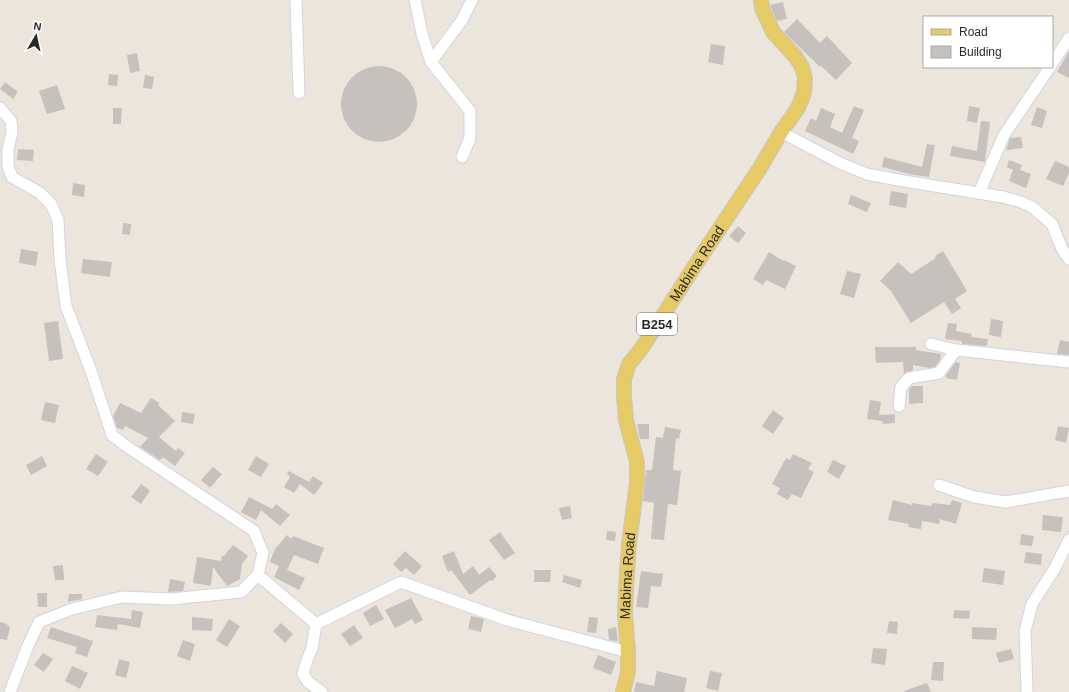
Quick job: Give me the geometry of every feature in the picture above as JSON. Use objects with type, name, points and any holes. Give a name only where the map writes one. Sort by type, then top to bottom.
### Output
[{"type":"main road","name":"Mabima Road","points":[[623,692],[628,672],[625,614],[626,588],[629,544],[637,482],[637,462],[626,420],[624,379],[629,364],[642,348],[760,168],[781,132],[798,108],[804,93],[805,78],[802,67],[795,56],[773,32],[762,8],[761,0]]},
{"type":"street","points":[[296,0],[299,93]]},
{"type":"street","points":[[415,0],[422,34],[431,62],[470,110],[470,138],[462,157]]},
{"type":"street","points":[[431,62],[462,20],[472,0]]},
{"type":"street","points":[[1053,62],[1069,38]]},
{"type":"street","points":[[979,193],[1004,135],[1049,68]]},
{"type":"street","points":[[0,108],[11,121],[12,132],[8,149],[8,166],[12,177],[40,193],[51,204],[58,220],[60,260],[66,306],[91,371],[112,435],[126,446],[254,531],[263,553],[258,574],[241,592],[171,599],[122,597],[72,610],[39,622],[10,692]]},
{"type":"street","points":[[781,132],[840,163],[867,174],[1002,197],[1021,202],[1044,216],[1052,224],[1059,243],[1069,258]]},
{"type":"street","points":[[931,344],[956,350],[1069,362]]},
{"type":"street","points":[[899,406],[901,387],[909,378],[939,373],[956,350]]},
{"type":"street","points":[[939,485],[974,497],[1006,502],[1069,491]]},
{"type":"street","points":[[1027,692],[1025,631],[1032,604],[1055,568],[1069,540]]},
{"type":"street","points":[[258,574],[316,624]]},
{"type":"street","points":[[316,624],[401,582],[507,620],[628,652]]},
{"type":"street","points":[[316,624],[312,648],[306,660],[303,674],[308,682],[322,692]]},
{"type":"building","points":[[783,2],[787,19],[777,21],[770,5]]},
{"type":"building","points":[[797,19],[820,43],[827,36],[852,63],[836,80],[821,66],[820,67],[784,32]]},
{"type":"building","points":[[711,44],[725,46],[723,65],[708,62]]},
{"type":"building","points":[[1069,51],[1069,78],[1057,72]]},
{"type":"building","points":[[137,53],[140,71],[130,73],[127,55]]},
{"type":"building","points":[[379,66],[393,69],[406,77],[414,90],[417,104],[414,118],[406,131],[393,139],[379,142],[365,139],[352,131],[344,118],[341,104],[344,90],[352,77],[365,69]]},
{"type":"building","points":[[109,74],[118,75],[117,86],[108,85]]},
{"type":"building","points":[[145,75],[154,77],[152,89],[143,88]]},
{"type":"building","points":[[5,82],[18,92],[13,99],[0,89]]},
{"type":"building","points":[[57,85],[65,109],[47,114],[39,91]]},
{"type":"building","points":[[854,106],[864,110],[852,138],[859,141],[853,154],[805,131],[811,118],[816,121],[821,108],[835,114],[830,127],[842,133]]},
{"type":"building","points":[[969,106],[980,108],[977,123],[967,121]]},
{"type":"building","points":[[1037,107],[1047,111],[1042,128],[1031,125]]},
{"type":"building","points":[[113,108],[122,108],[121,124],[113,124]]},
{"type":"building","points":[[981,121],[990,122],[985,162],[950,156],[952,146],[977,151]]},
{"type":"building","points":[[1021,137],[1023,148],[1006,150],[1010,138]]},
{"type":"building","points":[[927,144],[935,145],[929,177],[913,175],[882,167],[884,157],[922,167]]},
{"type":"building","points":[[18,149],[34,150],[33,161],[17,160]]},
{"type":"building","points":[[1009,160],[1022,165],[1020,170],[1031,174],[1026,188],[1009,181],[1013,170],[1007,167]]},
{"type":"building","points":[[1055,161],[1069,167],[1069,173],[1063,186],[1046,179]]},
{"type":"building","points":[[73,183],[85,185],[84,197],[72,195]]},
{"type":"building","points":[[891,191],[908,194],[906,208],[889,205]]},
{"type":"building","points":[[851,195],[871,203],[867,212],[848,204]]},
{"type":"building","points":[[123,223],[131,224],[130,235],[122,234]]},
{"type":"building","points":[[738,226],[746,233],[738,243],[729,236]]},
{"type":"building","points":[[21,249],[38,252],[36,266],[19,263]]},
{"type":"building","points":[[943,251],[967,291],[955,299],[961,308],[952,314],[944,302],[911,323],[891,291],[880,281],[898,262],[911,274],[936,258],[935,256]]},
{"type":"building","points":[[769,252],[783,261],[784,260],[796,266],[785,289],[766,280],[763,285],[753,279]]},
{"type":"building","points":[[83,259],[112,262],[110,277],[81,273]]},
{"type":"building","points":[[847,271],[861,274],[854,298],[840,294]]},
{"type":"building","points":[[991,319],[1003,321],[1001,337],[989,335]]},
{"type":"building","points":[[58,321],[63,359],[49,361],[44,323]]},
{"type":"building","points":[[948,323],[957,324],[956,331],[972,334],[971,337],[988,339],[987,346],[962,344],[962,341],[945,339]]},
{"type":"building","points":[[1060,340],[1069,342],[1069,355],[1057,354]]},
{"type":"building","points":[[875,347],[916,347],[916,350],[941,354],[940,360],[935,367],[929,368],[913,365],[913,370],[904,374],[903,362],[876,363]]},
{"type":"building","points":[[956,362],[960,363],[957,380],[946,378],[946,375]]},
{"type":"building","points":[[912,386],[923,386],[923,403],[909,404],[909,389]]},
{"type":"building","points":[[151,398],[159,403],[158,405],[175,421],[159,437],[176,451],[178,448],[185,453],[175,466],[163,457],[160,460],[140,447],[148,438],[125,426],[123,430],[117,428],[113,416],[120,403],[141,413]]},
{"type":"building","points":[[870,400],[881,402],[879,415],[895,414],[895,423],[883,424],[882,421],[867,419]]},
{"type":"building","points":[[45,402],[59,405],[55,423],[41,420]]},
{"type":"building","points":[[773,410],[784,418],[773,434],[762,426]]},
{"type":"building","points":[[182,412],[195,414],[193,424],[181,422]]},
{"type":"building","points":[[637,424],[649,424],[649,439],[640,439]]},
{"type":"building","points":[[1058,426],[1069,428],[1066,443],[1055,440]]},
{"type":"building","points":[[665,427],[681,430],[679,439],[676,438],[673,470],[681,471],[677,505],[668,504],[664,540],[651,539],[654,503],[643,501],[646,470],[652,470],[656,437],[663,438]]},
{"type":"building","points":[[96,454],[108,462],[98,476],[86,469]]},
{"type":"building","points":[[793,454],[812,463],[808,469],[814,472],[801,498],[792,494],[788,500],[777,494],[780,488],[772,484],[786,458],[790,460]]},
{"type":"building","points":[[42,456],[47,466],[31,475],[26,465]]},
{"type":"building","points":[[256,456],[269,464],[261,477],[248,470]]},
{"type":"building","points":[[833,460],[846,466],[839,479],[827,472]]},
{"type":"building","points":[[213,467],[222,474],[210,488],[201,480]]},
{"type":"building","points":[[289,471],[309,482],[313,476],[323,483],[314,495],[300,484],[294,493],[284,487],[290,477],[287,474]]},
{"type":"building","points":[[141,484],[150,491],[141,504],[131,497]]},
{"type":"building","points":[[249,497],[272,509],[276,504],[290,515],[280,526],[261,510],[256,520],[241,512]]},
{"type":"building","points":[[893,500],[912,505],[912,503],[931,506],[932,503],[950,505],[952,500],[962,503],[956,524],[940,519],[939,524],[922,521],[921,529],[908,527],[909,524],[888,520]]},
{"type":"building","points":[[570,506],[572,518],[562,520],[559,508]]},
{"type":"building","points":[[1043,515],[1063,517],[1061,532],[1042,530]]},
{"type":"building","points":[[607,531],[616,532],[615,541],[606,540]]},
{"type":"building","points":[[500,532],[515,553],[504,560],[489,540]]},
{"type":"building","points":[[1021,534],[1034,536],[1032,546],[1020,545]]},
{"type":"building","points":[[287,535],[291,539],[293,536],[324,548],[318,564],[294,555],[287,570],[305,578],[299,590],[274,577],[279,566],[270,562],[275,549]]},
{"type":"building","points":[[233,545],[248,556],[242,564],[240,579],[227,586],[213,567],[211,586],[193,583],[197,557],[221,561],[222,556],[224,556]]},
{"type":"building","points":[[405,551],[422,566],[414,575],[406,568],[401,572],[393,564]]},
{"type":"building","points":[[454,551],[463,574],[473,566],[479,575],[489,567],[497,576],[492,581],[490,580],[470,595],[451,570],[448,572],[442,556]]},
{"type":"building","points":[[1026,552],[1042,554],[1041,565],[1024,563]]},
{"type":"building","points":[[63,565],[64,580],[55,580],[53,566]]},
{"type":"building","points":[[984,568],[1005,571],[1003,585],[982,582]]},
{"type":"building","points":[[534,570],[551,570],[550,582],[534,582]]},
{"type":"building","points":[[641,571],[663,574],[661,587],[651,586],[648,608],[636,607]]},
{"type":"building","points":[[564,575],[582,580],[580,588],[562,582]]},
{"type":"building","points":[[170,579],[185,582],[183,591],[168,592]]},
{"type":"building","points":[[37,593],[47,593],[47,607],[38,607]]},
{"type":"building","points":[[69,594],[82,594],[82,599],[68,602]]},
{"type":"building","points":[[411,598],[423,620],[415,624],[412,619],[395,628],[385,610]]},
{"type":"building","points":[[376,605],[384,619],[370,626],[363,613]]},
{"type":"building","points":[[132,610],[143,612],[140,628],[118,624],[117,630],[95,627],[97,615],[131,619]]},
{"type":"building","points":[[954,610],[970,611],[969,619],[953,618]]},
{"type":"building","points":[[471,616],[484,619],[481,632],[468,629]]},
{"type":"building","points":[[192,617],[213,619],[212,631],[192,630]]},
{"type":"building","points":[[589,617],[598,618],[596,633],[587,632]]},
{"type":"building","points":[[229,619],[240,626],[227,647],[216,640]]},
{"type":"building","points":[[889,621],[898,622],[897,634],[887,633]]},
{"type":"building","points":[[0,622],[5,623],[10,627],[7,640],[0,639]]},
{"type":"building","points":[[281,623],[293,634],[285,643],[273,631]]},
{"type":"building","points":[[354,625],[363,638],[350,646],[341,634]]},
{"type":"building","points":[[51,627],[93,641],[87,657],[75,653],[77,647],[47,638]]},
{"type":"building","points":[[616,627],[618,641],[609,640],[608,629]]},
{"type":"building","points":[[972,627],[997,628],[996,640],[972,639]]},
{"type":"building","points":[[183,640],[195,644],[190,661],[177,656]]},
{"type":"building","points":[[873,648],[887,649],[885,665],[871,663]]},
{"type":"building","points":[[1011,649],[1014,659],[999,663],[996,653]]},
{"type":"building","points":[[43,653],[53,659],[44,672],[34,665]]},
{"type":"building","points":[[598,655],[616,662],[611,675],[593,668]]},
{"type":"building","points":[[119,659],[130,662],[126,678],[115,675]]},
{"type":"building","points":[[933,662],[944,662],[943,681],[931,680]]},
{"type":"building","points":[[72,666],[88,673],[80,689],[65,681]]},
{"type":"building","points":[[657,671],[687,678],[684,692],[634,692],[636,682],[654,686]]},
{"type":"building","points":[[710,671],[722,673],[718,691],[706,688]]},
{"type":"building","points":[[927,683],[931,692],[904,692],[904,691]]}]
